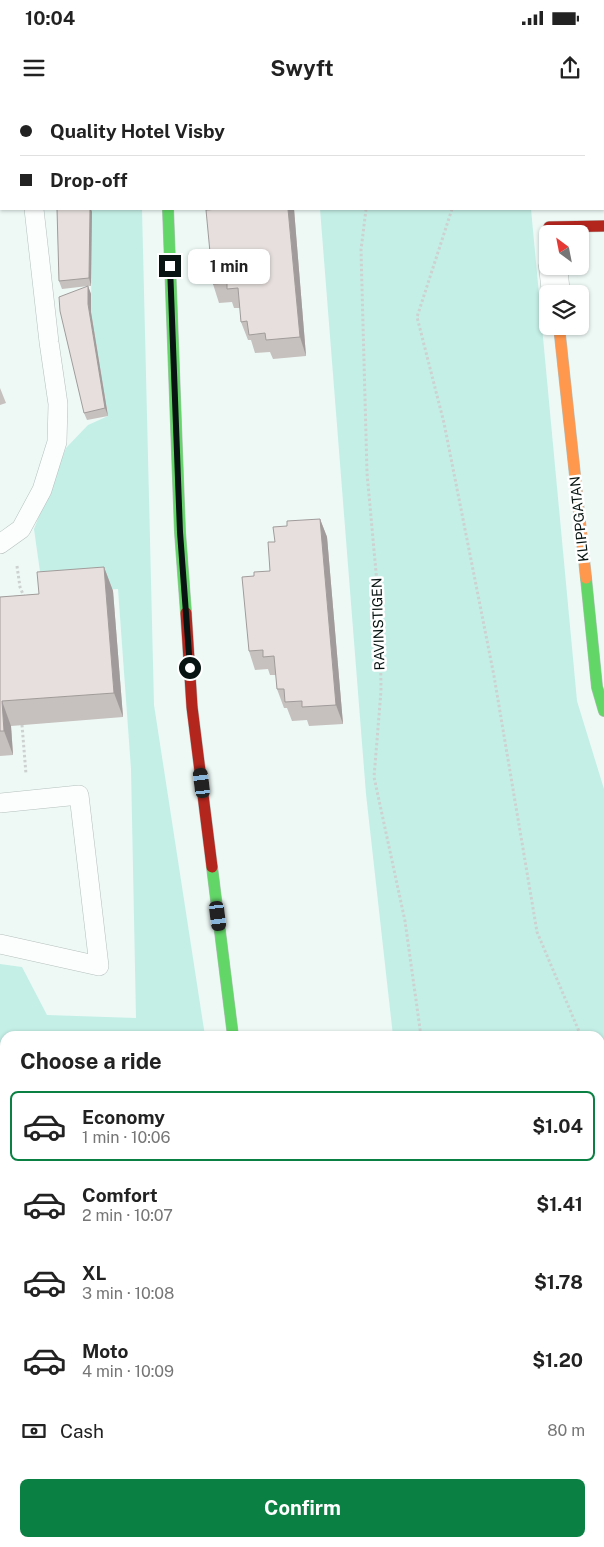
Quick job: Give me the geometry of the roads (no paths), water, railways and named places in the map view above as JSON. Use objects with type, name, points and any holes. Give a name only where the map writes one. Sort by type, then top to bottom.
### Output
[{"type":"street","points":[[168,210],[180,532],[192,707],[232,1031]]},
{"type":"street","points":[[548,223],[604,226]]},
{"type":"street","name":"KLIPPGATAN","points":[[560,335],[602,695]]},
{"type":"lane","points":[[6,540],[21,529],[42,490],[57,442],[58,404],[34,210]]},
{"type":"lane","points":[[0,803],[79,795],[99,966],[0,944]]}]
